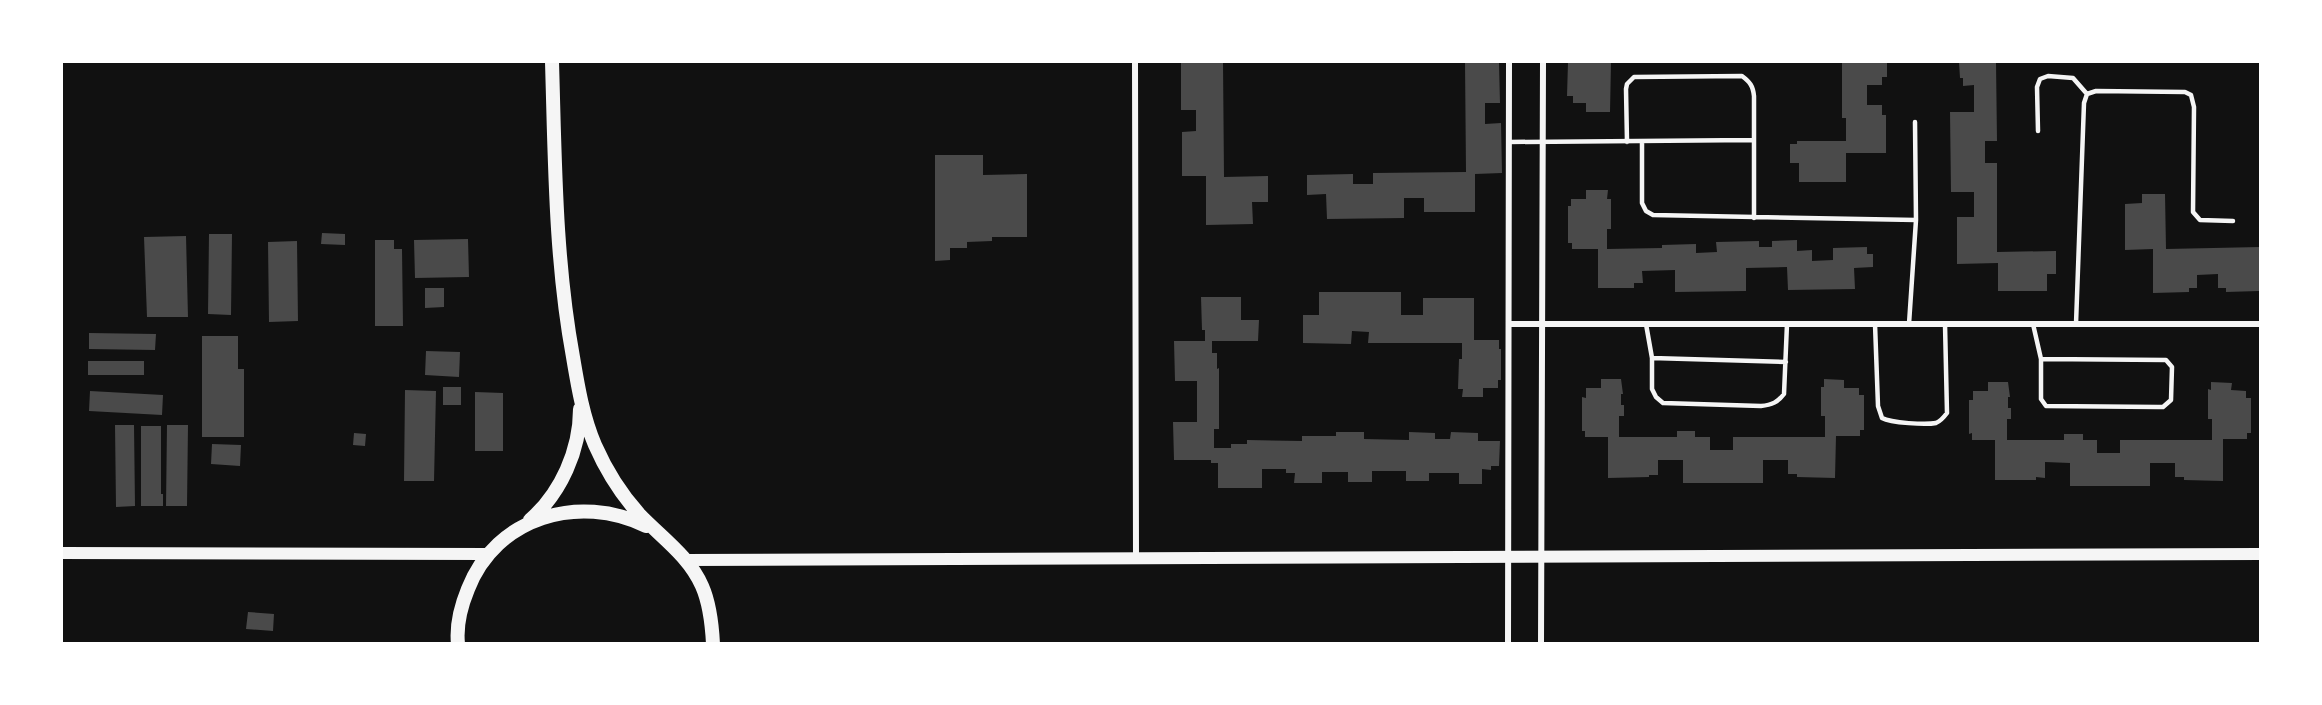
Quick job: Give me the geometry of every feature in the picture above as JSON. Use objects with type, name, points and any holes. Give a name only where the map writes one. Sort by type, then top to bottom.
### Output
[{"type":"main road","points":[[458,644],[461,606],[472,579],[488,554],[540,511],[556,490],[568,468],[576,443],[580,418],[579,392],[560,262],[552,62]]},
{"type":"main road","points":[[579,392],[592,436],[607,469],[639,513],[687,560],[702,586],[711,614],[713,644]]},
{"type":"main road","points":[[521,527],[554,513],[590,510],[626,516],[658,532]]},
{"type":"main road","points":[[62,553],[488,554]]},
{"type":"main road","points":[[687,560],[2260,554]]},
{"type":"street","points":[[1135,62],[1136,559]]},
{"type":"street","points":[[1508,644],[1509,62]]},
{"type":"street","points":[[1541,644],[1543,62]]},
{"type":"street","points":[[1509,324],[2260,324]]},
{"type":"lane","points":[[1627,142],[1627,84],[1630,80],[1639,77],[1742,76],[1753,88],[1754,218]]},
{"type":"lane","points":[[2038,131],[2037,87],[2040,79],[2048,76],[2073,78],[2086,94]]},
{"type":"lane","points":[[2086,94],[2096,91],[2185,92],[2191,95],[2194,107],[2193,212],[2200,220],[2233,221]]},
{"type":"lane","points":[[2076,324],[2086,94]]},
{"type":"lane","points":[[1909,324],[1916,220],[1915,122]]},
{"type":"lane","points":[[1509,142],[1753,140]]},
{"type":"lane","points":[[1642,142],[1642,203],[1646,211],[1653,215],[1662,217],[1916,220]]},
{"type":"lane","points":[[1646,324],[1652,358],[1652,389],[1663,403],[1770,405],[1779,401],[1784,394],[1787,324]]},
{"type":"lane","points":[[1875,324],[1879,412],[1887,421],[1929,423],[1936,423],[1947,413],[1945,324]]},
{"type":"lane","points":[[2034,324],[2041,359],[2041,399],[2046,406],[2163,407],[2171,400],[2172,367],[2166,360],[2041,359]]},
{"type":"lane","points":[[1652,358],[1786,362]]},
{"type":"building","points":[[1223,62],[1224,177],[1268,176],[1268,202],[1252,202],[1253,224],[1206,225],[1206,176],[1182,176],[1182,132],[1196,131],[1196,110],[1181,110],[1181,63]]},
{"type":"building","points":[[1465,62],[1499,62],[1500,103],[1485,103],[1485,124],[1501,123],[1502,173],[1475,174],[1475,212],[1424,212],[1424,198],[1404,198],[1404,218],[1327,219],[1326,194],[1307,195],[1307,175],[1353,174],[1353,184],[1373,184],[1373,173],[1466,172]]},
{"type":"building","points":[[1568,62],[1611,62],[1610,112],[1586,112],[1586,103],[1573,103],[1573,96],[1567,96]]},
{"type":"building","points":[[1842,62],[1887,62],[1887,77],[1882,77],[1882,85],[1867,85],[1867,105],[1882,105],[1882,115],[1886,115],[1886,153],[1846,153],[1846,182],[1799,182],[1799,163],[1790,163],[1790,144],[1797,144],[1797,141],[1846,141],[1846,118],[1842,118]]},
{"type":"building","points":[[1959,62],[1996,62],[1997,141],[1985,141],[1985,163],[1997,163],[1997,252],[2056,251],[2056,274],[2047,274],[2047,291],[1998,291],[1998,263],[1957,264],[1957,217],[1974,217],[1974,192],[1951,192],[1950,112],[1974,112],[1974,85],[1963,86]]},
{"type":"building","points":[[935,155],[983,155],[983,175],[1027,174],[1027,237],[992,237],[992,241],[967,242],[967,248],[950,248],[950,260],[935,261]]},
{"type":"building","points":[[1586,190],[1608,190],[1607,199],[1611,199],[1611,229],[1607,229],[1607,249],[1662,248],[1662,245],[1696,244],[1696,253],[1717,252],[1716,242],[1759,241],[1759,247],[1772,247],[1772,241],[1797,240],[1797,251],[1812,250],[1812,261],[1833,260],[1833,248],[1867,247],[1867,254],[1873,254],[1873,267],[1854,268],[1855,289],[1788,290],[1787,267],[1746,268],[1746,291],[1675,292],[1675,270],[1642,271],[1643,283],[1634,283],[1634,288],[1598,288],[1598,249],[1572,249],[1572,243],[1568,243],[1568,206],[1571,206],[1571,199],[1586,199]]},
{"type":"building","points":[[2142,194],[2165,194],[2166,249],[2260,247],[2259,291],[2226,292],[2226,288],[2218,288],[2218,274],[2197,275],[2197,288],[2189,288],[2189,292],[2153,293],[2153,249],[2125,250],[2125,204],[2142,203]]},
{"type":"building","points":[[322,233],[345,234],[345,245],[321,244]]},
{"type":"building","points":[[209,234],[232,234],[231,315],[208,314]]},
{"type":"building","points":[[186,236],[188,317],[147,317],[144,237]]},
{"type":"building","points":[[468,239],[469,277],[415,278],[414,240]]},
{"type":"building","points":[[375,240],[394,240],[394,249],[402,249],[403,326],[375,326]]},
{"type":"building","points":[[297,241],[298,321],[269,322],[268,242]]},
{"type":"building","points":[[425,288],[444,288],[444,307],[425,308]]},
{"type":"building","points":[[1319,292],[1401,292],[1401,315],[1423,315],[1423,298],[1474,298],[1474,340],[1499,340],[1501,380],[1498,380],[1498,388],[1483,388],[1483,397],[1462,397],[1463,389],[1458,389],[1462,343],[1368,343],[1369,332],[1352,331],[1351,344],[1303,343],[1303,315],[1319,315]]},
{"type":"building","points":[[1201,297],[1241,297],[1241,320],[1259,320],[1258,341],[1212,341],[1212,353],[1217,353],[1217,369],[1219,368],[1219,429],[1214,429],[1214,448],[1231,448],[1231,444],[1247,444],[1247,440],[1302,441],[1302,436],[1336,436],[1336,432],[1364,432],[1364,439],[1409,440],[1409,432],[1435,433],[1435,439],[1450,439],[1451,432],[1478,433],[1478,441],[1500,441],[1499,466],[1491,466],[1491,470],[1482,469],[1482,484],[1459,484],[1459,473],[1429,473],[1429,481],[1406,481],[1406,471],[1372,471],[1372,482],[1348,482],[1348,472],[1322,472],[1322,483],[1294,483],[1295,473],[1286,473],[1286,469],[1262,469],[1262,488],[1218,488],[1218,463],[1211,463],[1211,460],[1174,460],[1173,422],[1197,422],[1197,381],[1175,381],[1174,341],[1205,341],[1205,330],[1202,330]]},
{"type":"building","points":[[89,333],[156,334],[155,350],[89,349]]},
{"type":"building","points":[[202,336],[238,336],[238,369],[244,369],[244,437],[202,437]]},
{"type":"building","points":[[426,351],[460,352],[459,377],[425,375]]},
{"type":"building","points":[[88,361],[144,361],[144,375],[88,375]]},
{"type":"building","points":[[1601,379],[1621,379],[1623,394],[1621,394],[1621,405],[1624,405],[1624,416],[1619,416],[1619,437],[1677,437],[1677,431],[1695,431],[1695,437],[1710,437],[1710,450],[1733,450],[1733,437],[1825,437],[1825,416],[1821,416],[1821,387],[1824,387],[1824,379],[1844,380],[1844,388],[1859,388],[1859,395],[1864,395],[1864,430],[1860,430],[1860,436],[1836,436],[1835,478],[1797,477],[1797,474],[1788,474],[1788,460],[1763,460],[1763,483],[1683,483],[1683,460],[1658,460],[1658,475],[1608,478],[1608,437],[1585,437],[1585,431],[1582,431],[1582,397],[1586,398],[1586,388],[1601,388]]},
{"type":"building","points":[[1988,382],[2008,382],[2010,397],[2008,397],[2008,408],[2011,408],[2011,419],[2007,419],[2007,440],[2064,440],[2064,434],[2083,434],[2083,440],[2097,440],[2097,453],[2120,453],[2120,440],[2212,440],[2212,419],[2208,419],[2208,389],[2211,390],[2211,382],[2232,383],[2231,390],[2246,391],[2246,398],[2251,398],[2251,433],[2247,433],[2247,439],[2223,439],[2223,481],[2184,480],[2184,477],[2175,477],[2175,463],[2150,463],[2150,486],[2070,486],[2070,463],[2045,462],[2045,478],[1995,480],[1995,440],[1972,440],[1972,433],[1969,434],[1969,400],[1973,400],[1973,391],[1988,391]]},
{"type":"building","points":[[443,387],[461,387],[461,405],[443,405]]},
{"type":"building","points":[[405,390],[436,391],[434,481],[404,481]]},
{"type":"building","points":[[90,391],[163,395],[162,415],[89,411]]},
{"type":"building","points":[[475,392],[503,393],[503,451],[475,451]]},
{"type":"building","points":[[115,425],[134,425],[135,506],[116,507]]},
{"type":"building","points":[[167,425],[188,425],[187,506],[166,506]]},
{"type":"building","points":[[141,426],[161,426],[163,506],[141,506]]},
{"type":"building","points":[[354,433],[366,434],[365,446],[353,445]]},
{"type":"building","points":[[212,444],[241,445],[240,466],[211,464]]},
{"type":"building","points":[[248,612],[274,614],[273,631],[246,629]]}]
